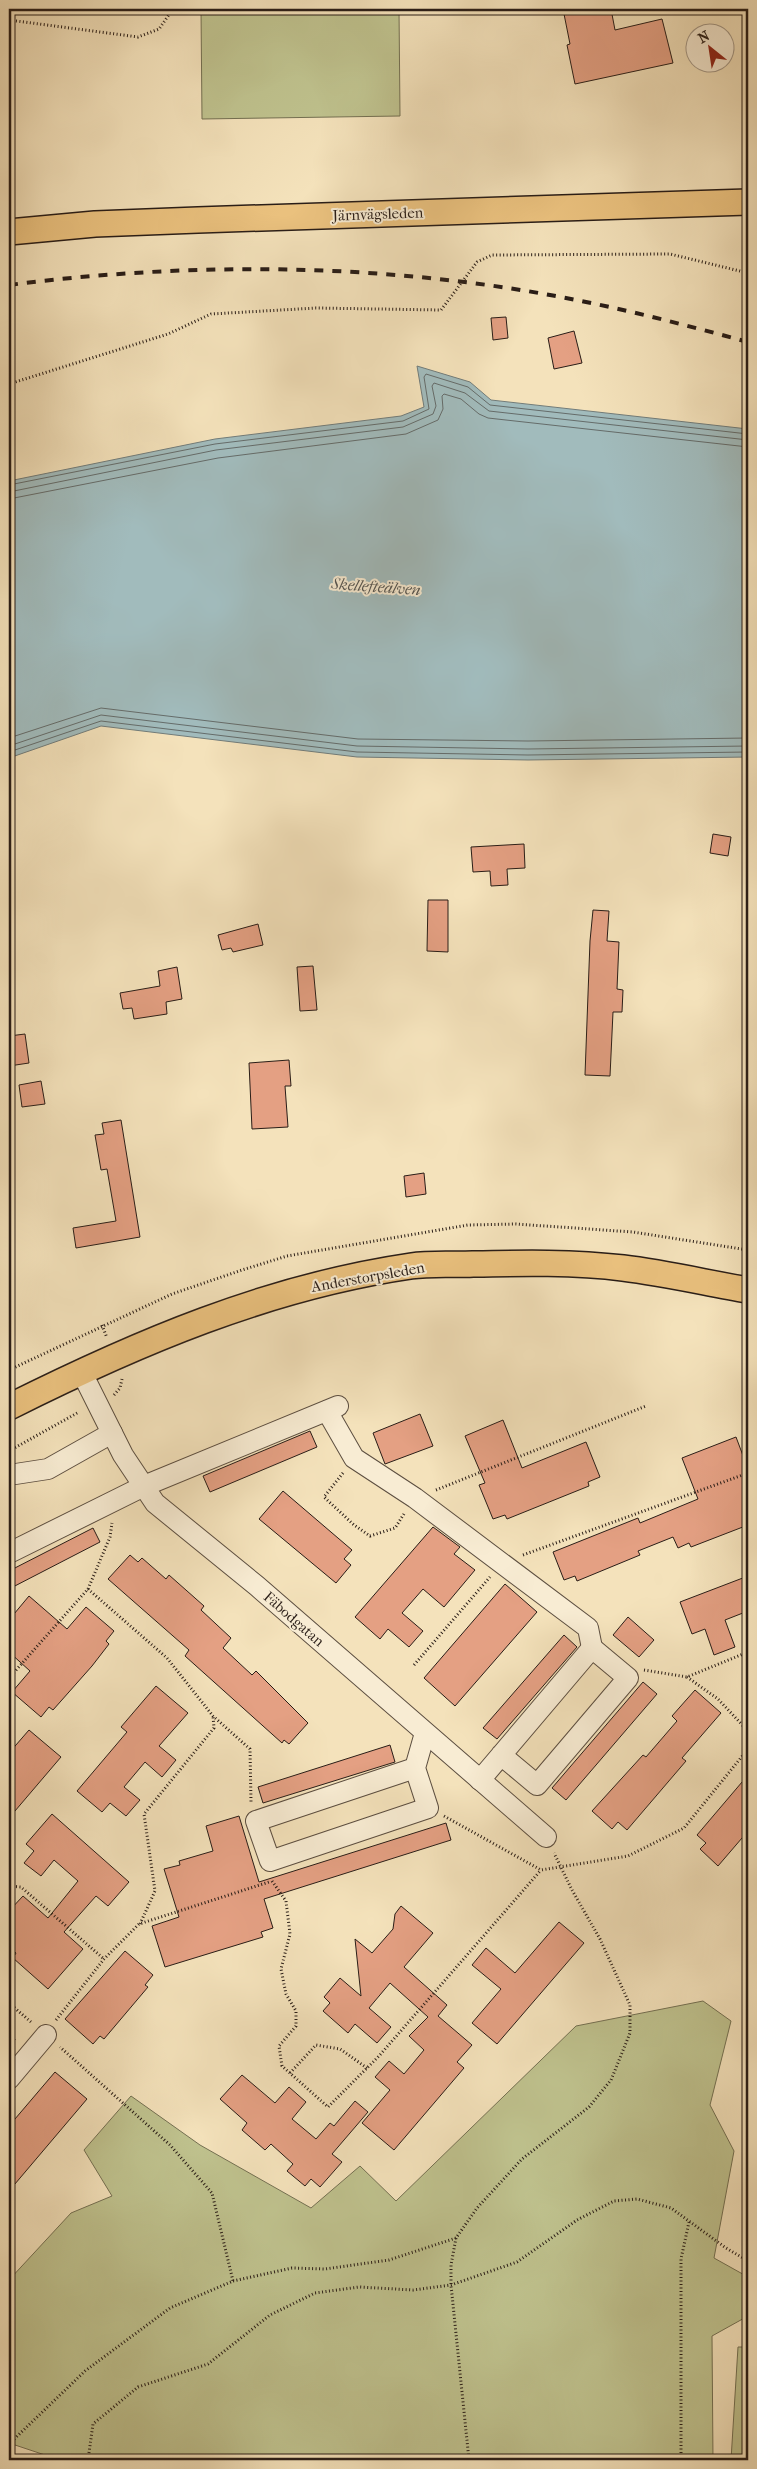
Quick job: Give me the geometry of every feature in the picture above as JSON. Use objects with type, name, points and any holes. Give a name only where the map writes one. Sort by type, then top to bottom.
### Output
[{"type":"main road","name":"Järnvägsleden","points":[[9,232],[95,224],[748,202]]},
{"type":"main road","name":"Anderstorpsleden","points":[[9,1407],[81,1371],[178,1328],[249,1303],[317,1285],[412,1266],[513,1263],[622,1268],[748,1290]]},
{"type":"street","name":"Fäbodgatan","points":[[81,1371],[112,1433],[155,1503],[257,1586],[546,1837]]},
{"type":"street","points":[[9,1553],[144,1486],[333,1409],[354,1458],[415,1498],[588,1628],[592,1648],[628,1678],[537,1786],[501,1755]]},
{"type":"street","points":[[9,1475],[48,1470],[112,1433]]},
{"type":"street","points":[[480,1780],[592,1648]]},
{"type":"street","points":[[415,1768],[256,1821],[270,1860],[428,1808],[415,1768],[426,1733]]},
{"type":"street","points":[[9,2079],[46,2035]]},
{"type":"path","points":[[9,20],[138,37],[159,29],[173,9]]},
{"type":"path","points":[[9,384],[168,334],[211,314],[316,308],[441,310],[476,262],[492,256],[670,254],[748,273]]},
{"type":"path","points":[[354,1458],[324,1497],[354,1525],[370,1536],[395,1528],[415,1498],[646,1406]]},
{"type":"path","points":[[414,1665],[502,1563],[748,1473]]},
{"type":"path","points":[[9,1678],[88,1588],[110,1537],[115,1500]]},
{"type":"path","points":[[88,1588],[167,1658],[213,1716],[250,1749],[250,1800],[256,1821]]},
{"type":"path","points":[[687,1677],[748,1652]]},
{"type":"path","points":[[628,1678],[644,1670],[687,1677],[718,1699],[748,1731]]},
{"type":"path","points":[[46,2035],[104,1959],[139,1924],[155,1891],[144,1814],[214,1728],[213,1716]]},
{"type":"path","points":[[428,1808],[541,1870],[628,1856],[684,1828],[748,1748]]},
{"type":"path","points":[[469,2460],[451,2285],[451,2265],[456,2238],[477,2208],[522,2159],[589,2107],[611,2080],[630,2033],[630,2005],[600,1939],[546,1837]]},
{"type":"path","points":[[270,1860],[272,1881],[286,1901],[290,1934],[281,1969],[286,1994],[296,2011],[296,2026],[279,2046],[282,2066],[328,2107],[367,2068],[541,1870]]},
{"type":"path","points":[[139,1924],[272,1881]]},
{"type":"path","points":[[9,1886],[21,1887],[104,1959]]},
{"type":"path","points":[[9,2003],[170,2145],[212,2193],[233,2281]]},
{"type":"path","points":[[290,2073],[316,2046],[340,2049],[367,2068]]},
{"type":"path","points":[[88,2460],[93,2424],[138,2387],[208,2364],[270,2315],[315,2293],[359,2287],[413,2290],[451,2285],[517,2262],[577,2220],[614,2201],[637,2200],[671,2208],[726,2248],[748,2261]]},
{"type":"path","points":[[681,2460],[681,2259],[689,2222]]},
{"type":"path","points":[[9,2444],[85,2371],[170,2308],[233,2281],[292,2268],[325,2269],[389,2260],[456,2238]]},
{"type":"green space","points":[[399,9],[400,116],[202,119],[201,10]]},
{"type":"green space","points":[[703,2001],[731,2021],[710,2105],[734,2151],[714,2258],[748,2277],[748,2316],[712,2336],[713,2460],[60,2460],[9,2443],[9,2280],[71,2213],[112,2196],[84,2150],[131,2096],[200,2145],[311,2208],[360,2166],[396,2201],[576,2026]]},
{"type":"green space","points":[[738,2347],[748,2347],[748,2460],[731,2460]]},
{"type":"water","name":"Skellefteälven","points":[[417,366],[470,382],[491,400],[748,429],[748,757],[528,760],[357,757],[101,726],[9,758],[9,481],[215,439],[401,416],[424,407]]},
{"type":"building","points":[[563,9],[611,9],[615,30],[662,19],[673,63],[575,84],[567,45],[570,44]]},
{"type":"building","points":[[506,317],[508,338],[493,340],[491,318]]},
{"type":"building","points":[[574,331],[582,363],[554,369],[548,338]]},
{"type":"building","points":[[713,834],[731,837],[728,856],[710,853]]},
{"type":"building","points":[[524,844],[525,868],[507,869],[508,885],[491,886],[490,871],[473,872],[471,847]]},
{"type":"building","points":[[428,900],[448,900],[448,952],[427,951]]},
{"type":"building","points":[[593,910],[609,911],[607,941],[619,942],[617,989],[623,990],[622,1012],[613,1012],[610,1076],[585,1075]]},
{"type":"building","points":[[258,924],[263,945],[233,952],[231,948],[222,950],[218,935]]},
{"type":"building","points":[[313,966],[317,1010],[300,1011],[297,967]]},
{"type":"building","points":[[177,967],[182,999],[166,1002],[167,1014],[134,1019],[132,1008],[123,1009],[120,993],[160,986],[158,971]]},
{"type":"building","points":[[25,1034],[29,1063],[9,1066],[9,1036]]},
{"type":"building","points":[[289,1060],[291,1086],[285,1086],[288,1127],[252,1129],[249,1063]]},
{"type":"building","points":[[41,1081],[45,1104],[22,1107],[19,1085]]},
{"type":"building","points":[[121,1120],[140,1237],[76,1248],[73,1228],[116,1221],[107,1169],[101,1170],[95,1135],[104,1134],[102,1123]]},
{"type":"building","points":[[424,1173],[426,1194],[406,1197],[404,1176]]},
{"type":"building","points":[[420,1414],[433,1446],[385,1464],[373,1433]]},
{"type":"building","points":[[503,1420],[522,1468],[586,1442],[600,1477],[588,1482],[589,1486],[507,1519],[505,1515],[493,1519],[479,1485],[485,1483],[465,1436]]},
{"type":"building","points":[[310,1431],[317,1447],[210,1492],[203,1476]]},
{"type":"building","points":[[736,1437],[748,1469],[748,1525],[691,1547],[689,1543],[678,1548],[673,1537],[638,1551],[640,1555],[577,1581],[575,1576],[564,1580],[553,1552],[638,1518],[640,1523],[698,1499],[682,1458]]},
{"type":"building","points":[[283,1491],[352,1550],[344,1559],[351,1565],[336,1583],[259,1519]]},
{"type":"building","points":[[433,1527],[460,1547],[454,1554],[475,1570],[444,1607],[423,1589],[402,1613],[423,1631],[409,1647],[388,1629],[380,1639],[355,1617]]},
{"type":"building","points":[[93,1528],[100,1542],[9,1589],[9,1571]]},
{"type":"building","points":[[130,1555],[138,1562],[142,1558],[166,1579],[169,1575],[204,1606],[201,1610],[231,1638],[223,1648],[252,1675],[256,1671],[308,1723],[289,1744],[284,1740],[282,1743],[185,1656],[189,1650],[108,1579]]},
{"type":"building","points":[[748,1576],[748,1611],[725,1620],[735,1647],[714,1655],[705,1629],[692,1634],[680,1602]]},
{"type":"building","points":[[505,1584],[537,1612],[455,1706],[424,1678]]},
{"type":"building","points":[[29,1596],[67,1629],[86,1607],[114,1631],[106,1641],[109,1644],[92,1666],[53,1710],[49,1707],[41,1717],[12,1692],[30,1671],[9,1652],[9,1620]]},
{"type":"building","points":[[628,1617],[654,1640],[639,1657],[613,1635]]},
{"type":"building","points":[[564,1635],[577,1647],[497,1739],[483,1728]]},
{"type":"building","points":[[643,1682],[657,1694],[566,1800],[552,1788]]},
{"type":"building","points":[[156,1686],[188,1713],[159,1746],[176,1760],[162,1777],[145,1762],[124,1787],[140,1800],[126,1816],[110,1803],[102,1812],[77,1791],[127,1732],[121,1727]]},
{"type":"building","points":[[695,1690],[721,1713],[682,1758],[686,1761],[627,1830],[618,1822],[612,1829],[592,1811],[643,1755],[646,1757],[677,1721],[672,1716]]},
{"type":"building","points":[[29,1730],[61,1757],[9,1818],[9,1753]]},
{"type":"building","points":[[390,1745],[395,1762],[263,1803],[258,1787]]},
{"type":"building","points":[[748,1775],[748,1831],[718,1866],[700,1849],[706,1843],[697,1835]]},
{"type":"building","points":[[52,1814],[129,1882],[108,1906],[96,1896],[64,1932],[83,1949],[48,1989],[13,1958],[16,1953],[9,1947],[9,1911],[23,1896],[48,1918],[78,1881],[54,1860],[41,1876],[24,1863],[34,1851],[26,1844]]},
{"type":"building","points":[[239,1816],[259,1882],[446,1823],[451,1840],[264,1899],[273,1928],[261,1932],[263,1937],[165,1967],[152,1926],[179,1917],[164,1869],[180,1865],[179,1861],[213,1851],[206,1826]]},
{"type":"building","points":[[401,1906],[433,1933],[404,1967],[447,2005],[438,2016],[472,2045],[457,2062],[464,2068],[394,2150],[362,2123],[390,2090],[375,2077],[389,2061],[404,2074],[424,2050],[409,2036],[428,2017],[390,1983],[369,2008],[391,2027],[377,2043],[355,2024],[348,2033],[323,2011],[330,2003],[324,1997],[340,1978],[361,1996],[355,1939],[372,1953],[393,1929],[395,1914]]},
{"type":"building","points":[[559,1922],[584,1943],[497,2044],[472,2023],[501,1989],[472,1965],[486,1948],[515,1973]]},
{"type":"building","points":[[125,1951],[153,1975],[145,1985],[148,1987],[104,2039],[100,2036],[93,2044],[65,2019]]},
{"type":"building","points":[[55,2072],[87,2099],[9,2191],[9,2126]]},
{"type":"building","points":[[242,2075],[275,2103],[289,2087],[306,2102],[292,2119],[316,2139],[330,2123],[334,2126],[355,2101],[368,2112],[332,2154],[342,2162],[320,2187],[311,2179],[305,2186],[287,2171],[293,2164],[271,2144],[265,2150],[242,2130],[247,2123],[220,2099]]},
{"type":"railway","points":[[9,285],[144,272],[212,270],[280,269],[416,277],[483,284],[550,295],[649,316],[748,342]]}]
